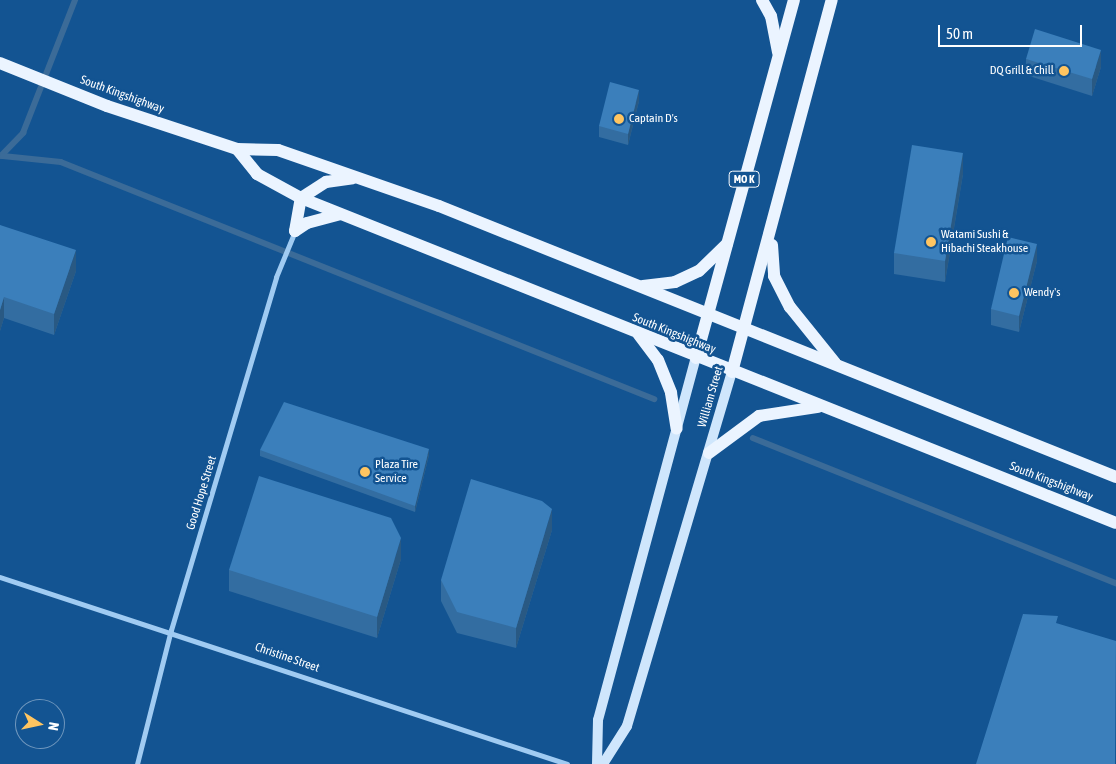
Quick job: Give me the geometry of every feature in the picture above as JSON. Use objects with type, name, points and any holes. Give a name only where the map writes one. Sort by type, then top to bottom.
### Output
[{"type":"main road","points":[[762,0],[771,16],[778,54]]},
{"type":"main road","name":"William Street","points":[[597,764],[598,720],[794,0]]},
{"type":"main road","name":"William Street","points":[[603,764],[627,726],[709,453],[772,238],[832,0]]},
{"type":"main road","name":"South Kingshighway","points":[[0,63],[107,106],[237,149],[278,150],[360,178],[746,326],[838,367],[1116,477]]},
{"type":"main road","name":"South Kingshighway","points":[[237,149],[257,174],[301,198],[696,358],[1116,523]]},
{"type":"main road","points":[[295,231],[301,198],[326,182],[360,178]]},
{"type":"main road","points":[[295,231],[307,222],[340,214]]},
{"type":"main road","points":[[772,238],[774,276],[790,307],[838,367]]},
{"type":"main road","points":[[642,286],[675,282],[699,271],[727,244]]},
{"type":"main road","points":[[639,335],[658,360],[672,393],[677,429]]},
{"type":"main road","points":[[709,453],[759,416],[822,407]]},
{"type":"street","name":"Good Hope Street","points":[[136,764],[171,630],[276,277],[295,231]]},
{"type":"street","name":"Christine Street","points":[[0,577],[171,630],[567,764]]},
{"type":"building","points":[[1035,29],[1101,50],[1092,79],[1026,59]]},
{"type":"building","name":"Captain D's","points":[[610,82],[639,90],[628,134],[599,126]]},
{"type":"building","points":[[912,145],[963,153],[945,261],[894,253]]},
{"type":"building","points":[[0,225],[76,250],[54,314],[4,297],[0,310]]},
{"type":"building","name":"Wendy's","points":[[1008,237],[1037,244],[1019,316],[991,309]]},
{"type":"building","name":"Plaza Tire Service","points":[[284,402],[429,449],[415,506],[260,450]]},
{"type":"building","points":[[259,476],[391,518],[401,538],[377,617],[229,570]]},
{"type":"building","points":[[471,479],[542,501],[552,509],[516,628],[457,612],[441,580]]},
{"type":"building","points":[[1023,614],[1058,616],[1056,623],[1116,641],[1115,764],[976,764]]},
{"type":"waterway","points":[[1,156],[23,133],[75,0]]},
{"type":"waterway","points":[[3,156],[61,162],[654,399]]},
{"type":"waterway","points":[[753,438],[1116,583]]},
{"type":"place","name":"DQ Grill & Chill","points":[[1064,71]]},
{"type":"place","name":"Captain D's","points":[[619,119]]},
{"type":"place","name":"Watami Sushi & Hibachi Steakhouse","points":[[931,242]]},
{"type":"place","name":"Wendy's","points":[[1014,293]]},
{"type":"place","name":"Plaza Tire Service","points":[[365,472]]}]
